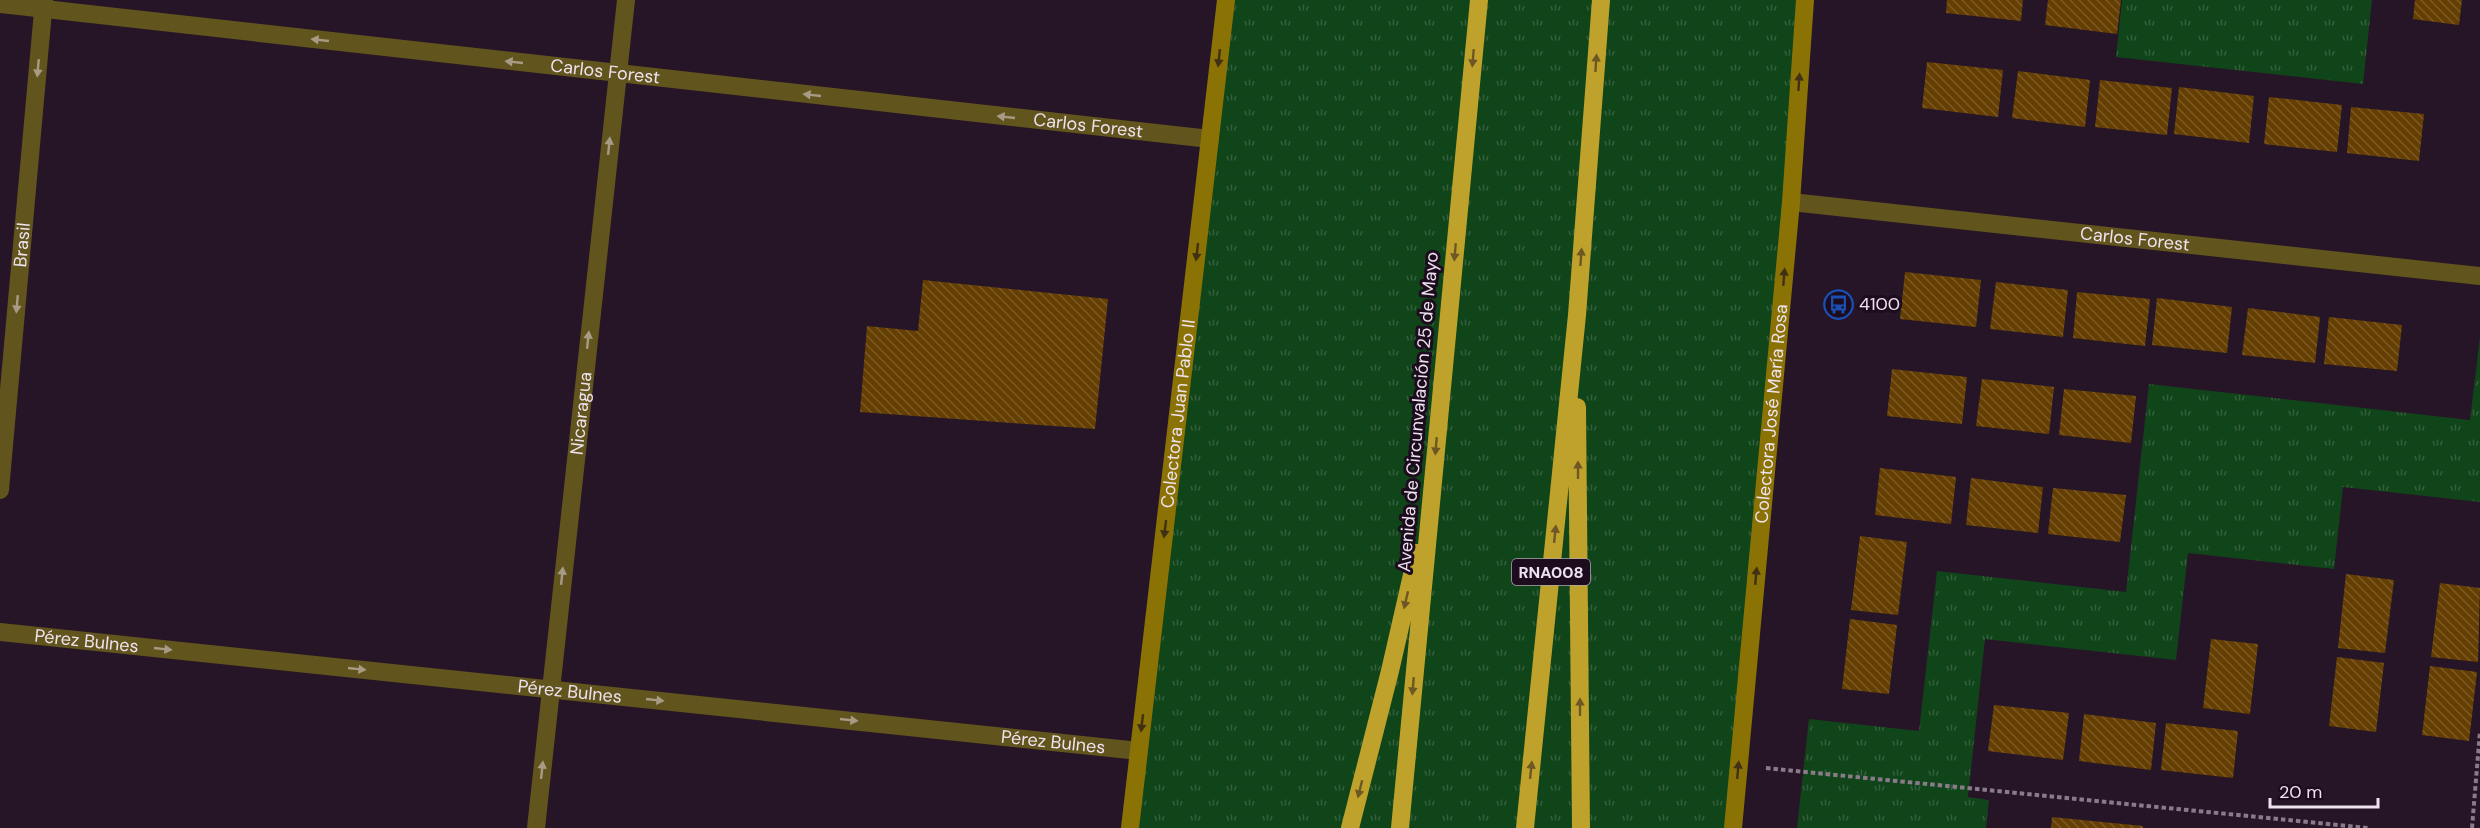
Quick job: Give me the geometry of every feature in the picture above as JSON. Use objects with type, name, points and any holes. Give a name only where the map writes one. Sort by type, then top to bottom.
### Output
[{"type":"highway","name":"Avenida de Circunvalación 25 de Mayo","points":[[1400,828],[1479,0]]},
{"type":"highway","name":"RNA008","points":[[1525,828],[1577,315],[1601,0]]},
{"type":"highway","points":[[1577,315],[1581,828]]},
{"type":"highway","points":[[1350,828],[1390,670],[1433,481]]},
{"type":"main road","name":"Colectora Juan Pablo II","points":[[1130,828],[1226,0]]},
{"type":"main road","name":"Colectora José María Rosa","points":[[1733,828],[1791,202],[1805,0]]},
{"type":"street","name":"Nicaragua","points":[[536,828],[626,0]]},
{"type":"street","name":"Carlos Forest","points":[[0,4],[44,5],[617,74],[1210,140]]},
{"type":"street","name":"Brasil","points":[[0,489],[44,5]]},
{"type":"street","name":"Carlos Forest","points":[[1791,202],[2480,276]]},
{"type":"street","name":"Pérez Bulnes","points":[[0,632],[1139,751]]},
{"type":"path","points":[[2472,828],[2480,731]]},
{"type":"path","points":[[1738,765],[2368,828]]},
{"type":"green space","points":[[1226,0],[1805,0],[1733,828],[1130,828]]},
{"type":"green space","points":[[2122,0],[2372,0],[2363,84],[2116,57]]},
{"type":"green space","points":[[2480,337],[2480,502],[2343,487],[2334,569],[2188,553],[2176,660],[1985,639],[1968,797],[1989,800],[1986,828],[1797,828],[1809,719],[1919,731],[1937,571],[2126,592],[2149,384],[2470,420]]},
{"type":"building","points":[[1947,0],[2023,0],[2021,21],[1946,13]]},
{"type":"building","points":[[2048,0],[2121,0],[2117,34],[2045,25]]},
{"type":"building","points":[[2415,0],[2462,0],[2459,25],[2413,19]]},
{"type":"building","points":[[1927,62],[2003,70],[1998,117],[1922,108]]},
{"type":"building","points":[[2018,71],[2090,80],[2085,127],[2012,118]]},
{"type":"building","points":[[2100,80],[2172,88],[2167,135],[2095,127]]},
{"type":"building","points":[[2179,87],[2254,96],[2249,143],[2174,134]]},
{"type":"building","points":[[2269,97],[2342,105],[2337,152],[2264,144]]},
{"type":"building","points":[[2351,107],[2424,114],[2419,161],[2347,153]]},
{"type":"building","points":[[1905,272],[1981,280],[1976,327],[1900,319]]},
{"type":"building","points":[[923,280],[1108,299],[1095,429],[860,412],[867,326],[918,331]]},
{"type":"building","points":[[1996,282],[2068,290],[2063,337],[1990,329]]},
{"type":"building","points":[[2077,292],[2150,299],[2145,346],[2073,338]]},
{"type":"building","points":[[2157,298],[2232,307],[2227,353],[2152,345]]},
{"type":"building","points":[[2248,308],[2320,317],[2315,363],[2242,355]]},
{"type":"building","points":[[2329,317],[2402,325],[2397,371],[2324,364]]},
{"type":"building","points":[[1892,369],[1967,377],[1962,424],[1887,416]]},
{"type":"building","points":[[1982,379],[2054,387],[2049,434],[1976,426]]},
{"type":"building","points":[[2064,389],[2136,396],[2131,443],[2059,435]]},
{"type":"building","points":[[1880,468],[1956,477],[1951,524],[1875,515]]},
{"type":"building","points":[[1971,478],[2043,487],[2038,533],[1966,525]]},
{"type":"building","points":[[2053,488],[2126,495],[2120,542],[2048,534]]},
{"type":"building","points":[[1860,536],[1907,542],[1898,615],[1851,610]]},
{"type":"building","points":[[2346,574],[2394,580],[2385,653],[2338,648]]},
{"type":"building","points":[[2440,583],[2480,588],[2478,662],[2431,657]]},
{"type":"building","points":[[1850,619],[1897,625],[1889,694],[1842,689]]},
{"type":"building","points":[[2211,639],[2258,644],[2250,714],[2203,708]]},
{"type":"building","points":[[2337,657],[2384,663],[2376,732],[2329,726]]},
{"type":"building","points":[[2430,666],[2477,672],[2469,741],[2422,735]]},
{"type":"building","points":[[1994,705],[2069,713],[2063,760],[1988,751]]},
{"type":"building","points":[[2084,714],[2156,723],[2151,770],[2079,761]]},
{"type":"building","points":[[2166,723],[2238,731],[2233,778],[2161,770]]},
{"type":"building","points":[[2052,817],[2143,826],[2143,828],[2051,828]]},
{"type":"place","name":"4100","points":[[1838,304]]}]
